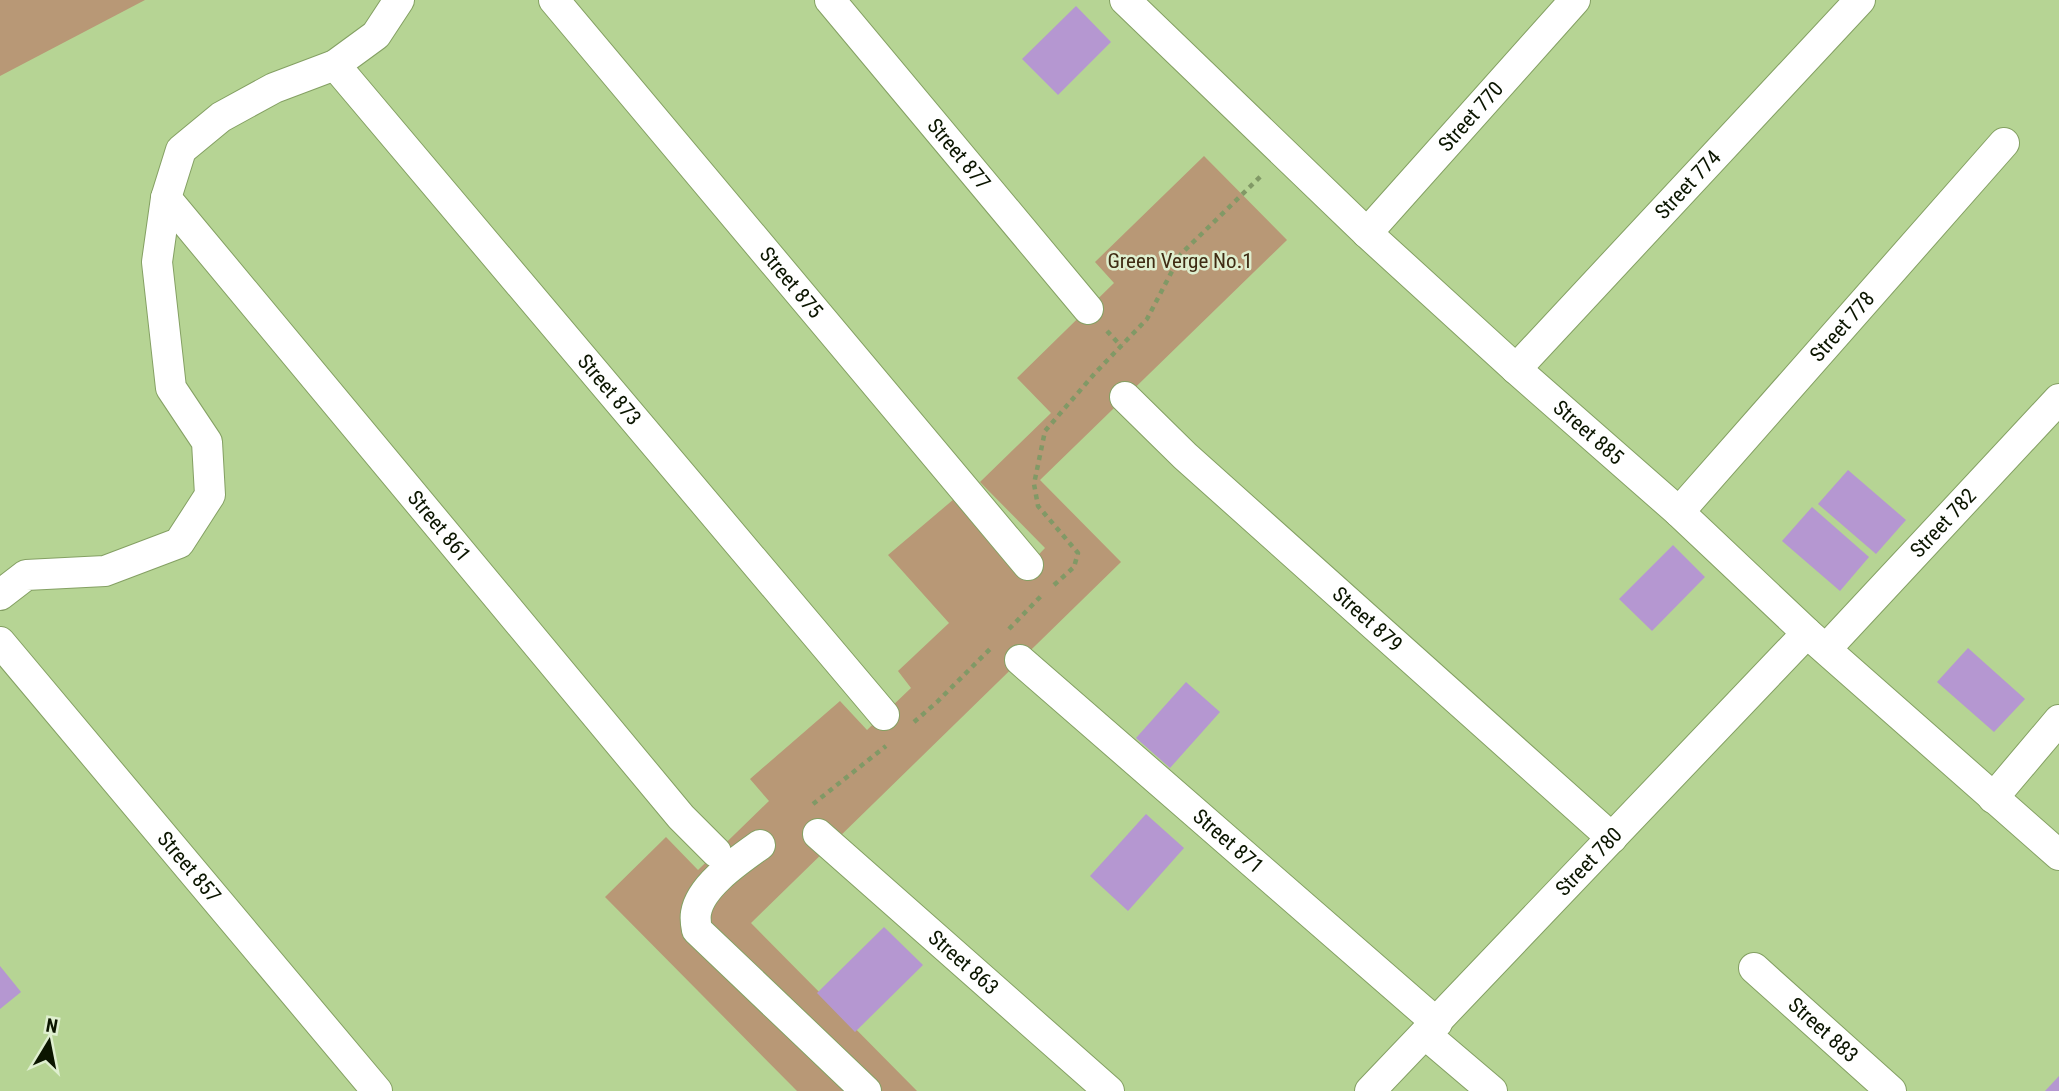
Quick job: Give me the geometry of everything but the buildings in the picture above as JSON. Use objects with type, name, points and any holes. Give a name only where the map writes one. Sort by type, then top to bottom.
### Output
[{"type":"street","points":[[0,595],[26,575],[105,571],[179,543],[210,495],[207,442],[171,388],[157,262],[166,198],[181,150],[220,117],[274,88],[335,65],[376,35],[399,0]]},
{"type":"street","name":"Street 875","points":[[554,0],[1028,565]]},
{"type":"street","name":"Street 877","points":[[830,0],[1088,309]]},
{"type":"street","name":"Street 885","points":[[1125,0],[1367,233],[1679,512],[1816,641],[2059,855]]},
{"type":"street","name":"Street 770","points":[[1367,233],[1575,0]]},
{"type":"street","name":"Street 774","points":[[1516,369],[1860,0]]},
{"type":"street","name":"Street 873","points":[[335,65],[895,728]]},
{"type":"street","name":"Street 778","points":[[1679,512],[2004,143]]},
{"type":"street","name":"Street 861","points":[[166,198],[681,817],[716,852]]},
{"type":"street","name":"Street 879","points":[[1125,397],[1185,456],[1612,838]]},
{"type":"street","name":"Street 782","points":[[1816,641],[2059,399]]},
{"type":"street","name":"Street 780","points":[[1370,1091],[1612,838],[1816,641]]},
{"type":"street","name":"Street 857","points":[[0,642],[377,1091]]},
{"type":"street","name":"Street 871","points":[[1020,660],[1431,1028],[1492,1091]]},
{"type":"street","points":[[1993,798],[2059,720]]},
{"type":"street","name":"Street 863","points":[[818,834],[1109,1091]]},
{"type":"street","points":[[760,845],[729,868],[705,893],[696,912],[697,930],[866,1091]]},
{"type":"street","name":"Street 883","points":[[1754,968],[1891,1091]]},
{"type":"path","points":[[1052,587],[1074,567],[1078,553],[1038,506],[1034,484],[1045,431],[1147,319],[1181,254],[1284,153]]},
{"type":"path","points":[[810,806],[895,728],[964,677],[1043,594]]},
{"type":"green space","points":[[0,0],[145,0],[0,76]]},
{"type":"green space","name":"Green Verge No.1","points":[[1204,156],[1287,240],[1040,480],[1121,562],[751,923],[917,1091],[797,1091],[605,897],[666,837],[698,870],[769,801],[750,779],[840,701],[867,730],[911,688],[898,671],[949,623],[888,555],[954,499],[1020,574],[1045,548],[980,482],[1051,413],[1017,378],[1114,283],[1095,262]]}]
